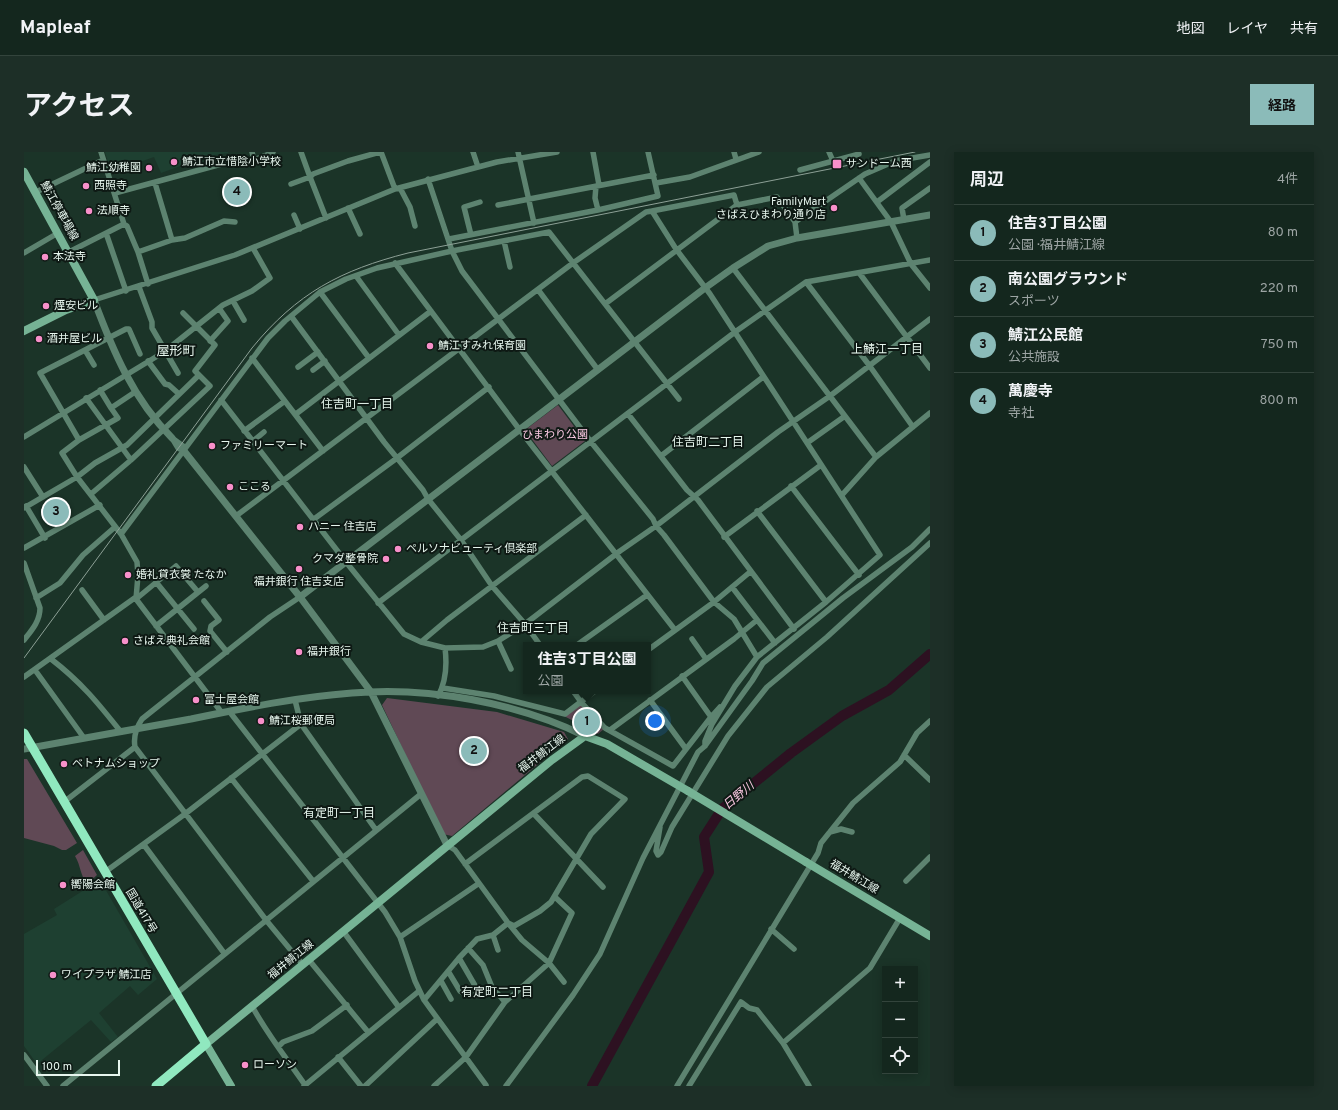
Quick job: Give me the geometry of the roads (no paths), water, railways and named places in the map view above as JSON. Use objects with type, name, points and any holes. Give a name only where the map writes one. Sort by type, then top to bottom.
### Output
[{"type":"highway","name":"国道417号","points":[[24,733],[28,748],[64,802],[206,1044]]},
{"type":"highway","points":[[163,1084],[206,1044]]},
{"type":"main road","name":"鯖江停車場線","points":[[24,172],[94,300]]},
{"type":"main road","points":[[24,331],[66,310],[94,300]]},
{"type":"main road","name":"福井鯖江線","points":[[206,1044],[447,845],[552,760],[585,736],[607,744],[680,786],[930,936]]},
{"type":"main road","points":[[206,1044],[231,1086]]},
{"type":"street","points":[[101,152],[124,224],[127,226],[138,252],[148,284]]},
{"type":"street","points":[[252,152],[254,160]]},
{"type":"street","points":[[115,193],[229,162],[239,163],[254,160],[274,152]]},
{"type":"street","points":[[301,152],[326,218]]},
{"type":"street","points":[[291,184],[348,161],[381,152],[398,189],[410,207],[415,226]]},
{"type":"street","points":[[473,152],[478,167]]},
{"type":"street","points":[[518,152],[530,199],[534,223]]},
{"type":"street","points":[[557,152],[478,167],[428,179],[348,208],[253,248],[139,287],[94,300],[108,339],[124,375],[135,392],[154,418],[172,438],[178,448],[184,451],[300,597],[371,692],[447,845],[455,850],[508,924],[522,940],[549,963],[564,982]]},
{"type":"street","points":[[593,152],[598,186],[595,198],[598,210]]},
{"type":"street","points":[[448,239],[598,210],[658,196],[648,152]]},
{"type":"street","points":[[734,152],[736,160]]},
{"type":"street","points":[[656,183],[690,177],[759,152]]},
{"type":"street","points":[[829,152],[832,161]]},
{"type":"street","points":[[800,170],[860,155]]},
{"type":"street","points":[[795,222],[859,178],[864,171],[896,161],[930,155]]},
{"type":"street","points":[[36,192],[103,160]]},
{"type":"street","points":[[877,202],[930,162]]},
{"type":"street","points":[[498,205],[654,175]]},
{"type":"street","points":[[859,178],[891,222],[911,264],[930,288]]},
{"type":"street","points":[[428,179],[452,251],[462,271],[591,442],[653,519],[656,526],[714,602],[734,619],[757,657]]},
{"type":"street","points":[[155,183],[172,240]]},
{"type":"street","points":[[904,220],[902,208],[930,188]]},
{"type":"street","points":[[236,516],[459,348],[539,291],[573,263],[646,212],[734,195],[737,205]]},
{"type":"street","points":[[604,304],[737,205],[777,197],[795,222],[798,238]]},
{"type":"street","points":[[471,235],[464,207],[480,202]]},
{"type":"street","points":[[348,208],[360,234]]},
{"type":"street","points":[[652,211],[676,249],[735,332],[880,555],[859,575],[794,629],[757,657],[735,686],[712,724],[704,741],[705,746]]},
{"type":"street","points":[[368,1032],[347,1005],[266,920],[135,747],[136,729],[142,719],[270,617],[300,597],[519,429],[733,268],[768,246],[798,238],[904,220],[930,214]]},
{"type":"street","points":[[294,215],[300,229]]},
{"type":"street","points":[[138,252],[172,240],[185,238],[224,221],[235,222]]},
{"type":"street","points":[[69,252],[124,224]]},
{"type":"street","points":[[121,534],[268,338],[291,316],[320,292],[340,281],[395,263],[549,232],[679,398]]},
{"type":"street","points":[[25,250],[58,233]]},
{"type":"street","points":[[106,233],[126,291]]},
{"type":"street","points":[[504,240],[510,267]]},
{"type":"street","points":[[24,437],[164,352],[219,308],[252,291],[270,278],[253,248]]},
{"type":"street","points":[[378,603],[735,332],[806,282],[860,274],[930,260]]},
{"type":"street","points":[[395,263],[519,429],[675,630]]},
{"type":"street","points":[[733,268],[876,457]]},
{"type":"street","points":[[860,274],[930,368]]},
{"type":"street","points":[[356,276],[399,335]]},
{"type":"street","points":[[806,282],[869,365],[913,427]]},
{"type":"street","points":[[139,287],[152,322],[152,328],[164,352],[178,373]]},
{"type":"street","points":[[539,291],[598,370]]},
{"type":"street","points":[[320,292],[369,358]]},
{"type":"street","points":[[233,301],[244,320]]},
{"type":"street","points":[[210,340],[228,321],[219,308]]},
{"type":"street","points":[[296,414],[431,311]]},
{"type":"street","points":[[90,494],[131,460],[210,386],[195,371],[216,345],[183,313]]},
{"type":"street","points":[[291,316],[397,458],[423,490],[428,499],[461,540],[492,586],[525,624],[538,642]]},
{"type":"street","points":[[221,400],[283,482],[314,519],[378,603],[404,634],[421,642],[445,648],[483,647],[498,641],[525,624],[656,526],[693,496],[830,396],[930,319]]},
{"type":"street","points":[[79,440],[40,372],[129,329],[140,354]]},
{"type":"street","points":[[85,350],[94,365]]},
{"type":"street","points":[[298,367],[318,352]]},
{"type":"street","points":[[252,358],[323,451]]},
{"type":"street","points":[[148,361],[165,384],[169,385],[179,394]]},
{"type":"street","points":[[312,370],[325,361]]},
{"type":"street","points":[[45,538],[25,507],[77,477],[95,463],[121,448],[199,376]]},
{"type":"street","points":[[661,456],[763,377]]},
{"type":"street","points":[[314,519],[397,458],[489,387]]},
{"type":"street","points":[[100,390],[118,418],[106,427],[79,440],[62,453],[77,477],[121,534],[137,562],[138,575],[136,598],[222,713]]},
{"type":"street","points":[[111,408],[135,392]]},
{"type":"street","points":[[86,398],[131,460]]},
{"type":"street","points":[[244,431],[285,401]]},
{"type":"street","points":[[842,495],[876,457],[930,413]]},
{"type":"street","points":[[628,414],[693,496],[698,500],[724,537],[731,543],[750,572],[794,629]]},
{"type":"street","points":[[807,443],[845,416]]},
{"type":"street","points":[[252,442],[264,432]]},
{"type":"street","points":[[724,537],[757,511],[821,465]]},
{"type":"street","points":[[24,466],[43,497]]},
{"type":"street","points":[[791,486],[859,575]]},
{"type":"street","points":[[24,548],[45,538],[100,505]]},
{"type":"street","points":[[757,511],[826,602]]},
{"type":"street","points":[[421,642],[586,514]]},
{"type":"street","points":[[36,598],[60,583],[83,555],[115,527]]},
{"type":"street","points":[[506,1086],[573,995],[600,954],[661,821],[698,752],[705,746],[752,681],[763,663],[843,598],[912,547],[930,530]]},
{"type":"street","points":[[661,821],[656,851],[658,855],[661,852],[672,827],[728,736],[766,686],[827,637],[930,544]]},
{"type":"street","points":[[24,563],[40,614],[34,628],[24,640]]},
{"type":"street","points":[[24,677],[136,598],[176,566],[198,592]]},
{"type":"street","points":[[651,648],[714,602],[750,572]]},
{"type":"street","points":[[156,582],[194,629]]},
{"type":"street","points":[[156,626],[206,586]]},
{"type":"street","points":[[732,587],[775,643]]},
{"type":"street","points":[[82,590],[104,620]]},
{"type":"street","points":[[581,642],[647,595]]},
{"type":"street","points":[[204,601],[219,620],[211,626],[210,631],[227,652]]},
{"type":"street","points":[[610,730],[734,639],[757,620]]},
{"type":"street","points":[[692,639],[706,659]]},
{"type":"street","points":[[498,641],[511,670]]},
{"type":"street","points":[[438,696],[443,688],[446,664],[445,648]]},
{"type":"street","points":[[51,659],[75,677],[121,732]]},
{"type":"street","points":[[35,670],[84,738]]},
{"type":"street","points":[[682,676],[710,717]]},
{"type":"street","points":[[443,688],[494,696],[565,714],[591,694]]},
{"type":"street","points":[[28,748],[295,700],[371,692],[407,692],[459,698],[516,710],[565,726],[585,736]]},
{"type":"street","points":[[575,694],[605,728],[673,766],[710,717],[728,699]]},
{"type":"street","points":[[295,700],[301,724],[376,830]]},
{"type":"street","points":[[650,700],[686,749]]},
{"type":"street","points":[[229,711],[377,902],[400,937],[419,991],[424,1000],[436,1019],[486,1085]]},
{"type":"street","points":[[676,1086],[809,864],[818,853],[822,843],[853,803],[900,762],[917,733],[930,721]]},
{"type":"street","points":[[105,872],[185,814],[301,724]]},
{"type":"street","points":[[64,802],[135,747]]},
{"type":"street","points":[[904,755],[930,780]]},
{"type":"street","points":[[465,864],[582,777],[588,776],[625,799],[598,825],[555,897],[540,911],[514,926],[508,924]]},
{"type":"street","points":[[231,778],[313,881]]},
{"type":"street","points":[[63,1086],[177,994],[224,953],[422,794]]},
{"type":"street","points":[[534,814],[604,887]]},
{"type":"street","points":[[830,832],[841,829],[852,832]]},
{"type":"street","points":[[144,844],[224,953]]},
{"type":"street","points":[[906,881],[930,857]]},
{"type":"street","points":[[400,937],[478,884]]},
{"type":"street","points":[[434,1086],[466,1057],[505,1002],[549,963],[572,913],[555,897]]},
{"type":"street","points":[[783,1043],[870,968],[900,918]]},
{"type":"street","points":[[424,1000],[441,981],[448,970],[477,939],[493,934],[508,924]]},
{"type":"street","points":[[771,929],[794,949]]},
{"type":"street","points":[[343,931],[398,1006]]},
{"type":"street","points":[[493,934],[498,950]]},
{"type":"street","points":[[468,948],[482,965],[492,986],[505,1002]]},
{"type":"street","points":[[459,958],[477,989]]},
{"type":"street","points":[[448,970],[460,991],[467,995],[472,994]]},
{"type":"street","points":[[441,981],[451,998]]},
{"type":"street","points":[[252,1006],[264,1028],[279,1046],[304,1086],[398,1006],[419,991]]},
{"type":"street","points":[[689,1086],[742,1002],[749,1008],[758,1010],[783,1043],[809,1086]]},
{"type":"street","points":[[279,1046],[283,1042],[312,1030],[347,1005]]},
{"type":"street","points":[[365,1086],[436,1019]]},
{"type":"street","points":[[24,1055],[47,1086]]},
{"type":"street","points":[[338,1057],[361,1086]]},
{"type":"waterway","name":"日野川","points":[[592,1086],[709,872],[704,837],[722,809],[791,753],[842,716],[889,690],[930,654]]},
{"type":"tram line","points":[[24,658],[252,348],[286,312],[303,298],[322,286],[362,267],[408,253],[915,152]]},
{"type":"place","name":"鯖江市立惜陰小学校","points":[[174,162]]},
{"type":"place","name":"サンドーム西","points":[[837,164]]},
{"type":"place","name":"鯖江幼稚園","points":[[149,168]]},
{"type":"place","name":"西照寺","points":[[86,186]]},
{"type":"place","name":"萬慶寺","points":[[237,192]]},
{"type":"place","name":"FamilyMart さばえひまわり通り店","points":[[834,208]]},
{"type":"place","name":"法順寺","points":[[89,211]]},
{"type":"place","name":"本法寺","points":[[45,257]]},
{"type":"place","name":"煙安ビル","points":[[46,306]]},
{"type":"place","name":"酒井屋ビル","points":[[39,339]]},
{"type":"place","name":"鯖江すみれ保育園","points":[[430,346]]},
{"type":"place","name":"ファミリーマート","points":[[212,446]]},
{"type":"place","name":"ここる","points":[[230,487]]},
{"type":"place","name":"鯖江公民館","points":[[56,512]]},
{"type":"place","name":"ハニー 住吉店","points":[[300,527]]},
{"type":"place","name":"ペルソナビューティ倶楽部","points":[[398,549]]},
{"type":"place","name":"クマダ整骨院","points":[[386,559]]},
{"type":"place","name":"福井銀行 住吉支店","points":[[299,569]]},
{"type":"place","name":"婚礼貸衣裳 たなか","points":[[128,575]]},
{"type":"place","name":"さばえ典礼会館","points":[[125,641]]},
{"type":"place","name":"福井銀行","points":[[299,652]]},
{"type":"place","name":"富士屋会館","points":[[196,700]]},
{"type":"place","name":"鯖江桜郵便局","points":[[261,721]]},
{"type":"place","name":"住吉3丁目公園","points":[[587,722]]},
{"type":"place","name":"南公園グラウンド","points":[[474,751]]},
{"type":"place","name":"ベトナムショップ","points":[[64,764]]},
{"type":"place","name":"嚮陽会館","points":[[63,885]]},
{"type":"place","name":"ワイプラザ 鯖江店","points":[[53,975]]},
{"type":"place","name":"ローソン","points":[[245,1065]]},
{"type":"district","name":"上鯖江一丁目","points":[[887,350]]},
{"type":"district","name":"屋形町","points":[[176,352]]},
{"type":"district","name":"住吉町一丁目","points":[[357,405]]},
{"type":"district","name":"住吉町二丁目","points":[[708,443]]},
{"type":"district","name":"住吉町三丁目","points":[[533,629]]},
{"type":"district","name":"有定町一丁目","points":[[339,814]]},
{"type":"district","name":"有定町二丁目","points":[[497,993]]},
{"type":"park label","name":"ひまわり公園","points":[[555,435]]}]
